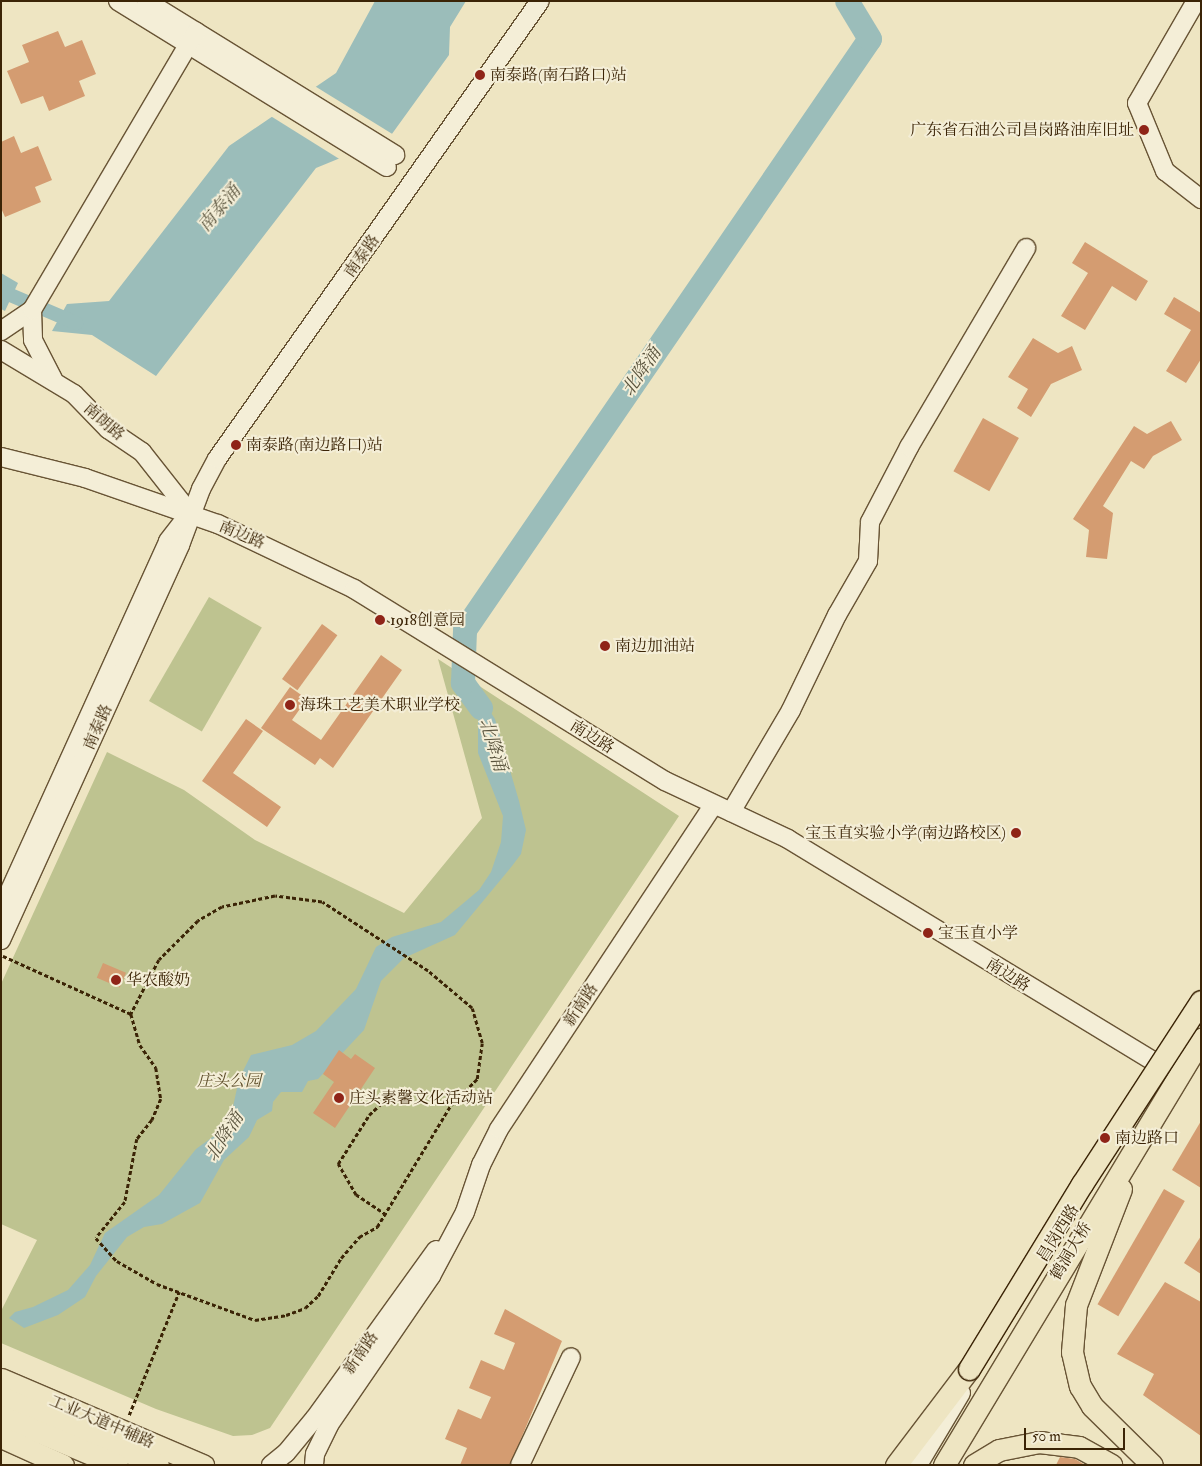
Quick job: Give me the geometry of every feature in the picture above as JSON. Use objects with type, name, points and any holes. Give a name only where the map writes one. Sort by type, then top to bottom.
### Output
[{"type":"main road","name":"鹤洞大桥","points":[[968,1369],[1087,1176],[1201,1002]]},
{"type":"main road","name":"鹤洞大桥","points":[[944,1465],[1144,1130],[1201,1039]]},
{"type":"main road","points":[[1144,1130],[1079,1295],[1072,1346],[1077,1376],[1092,1406],[1152,1465]]},
{"type":"main road","points":[[896,1465],[968,1369]]},
{"type":"main road","points":[[912,1465],[968,1369]]},
{"type":"main road","name":"工业大道中辅路","points":[[1,1379],[122,1449],[203,1465]]},
{"type":"main road","points":[[1,1397],[158,1465]]},
{"type":"main road","points":[[1,1416],[122,1449]]},
{"type":"main road","points":[[1,1437],[63,1465]]},
{"type":"main road","points":[[974,1465],[999,1450],[1039,1442],[1079,1447],[1111,1465]]},
{"type":"street","points":[[118,1],[193,39],[391,161]]},
{"type":"street","points":[[146,1],[193,39]]},
{"type":"street","name":"南泰路","points":[[1,940],[180,545],[190,514],[213,467],[236,430],[540,1]]},
{"type":"street","points":[[1196,1],[1136,103],[1166,171],[1201,199]]},
{"type":"street","points":[[1,331],[32,310],[193,39]]},
{"type":"street","points":[[731,812],[791,710],[837,615],[868,561],[870,522],[909,447],[1026,248]]},
{"type":"street","points":[[32,310],[31,332],[37,352],[56,383]]},
{"type":"street","name":"南朗路","points":[[1,350],[74,394],[108,429],[142,452],[190,514]]},
{"type":"street","name":"南边路","points":[[1,456],[85,478],[190,514],[242,534],[354,589],[636,764],[713,806],[731,812],[788,839],[1161,1066]]},
{"type":"street","name":"南泰路","points":[[1,910],[168,540],[190,514]]},
{"type":"street","name":"新南路","points":[[314,1465],[315,1454],[329,1426],[431,1276],[465,1212],[481,1165],[499,1129],[713,806]]},
{"type":"street","name":"昌岗西路","points":[[918,1465],[1201,1002]]},
{"type":"street","name":"新南路","points":[[271,1465],[286,1453],[315,1418],[414,1277],[465,1212]]},
{"type":"street","points":[[520,1465],[571,1357]]},
{"type":"path","points":[[275,896],[322,902],[414,961],[451,988],[472,1008],[482,1044],[477,1078],[451,1105],[430,1136],[386,1215],[377,1228],[359,1237],[341,1258],[318,1296],[304,1308],[292,1313],[255,1320],[157,1284],[117,1261],[96,1238],[125,1202],[137,1138],[152,1120],[161,1099],[156,1068],[140,1045],[132,1014],[159,960],[198,921],[222,907],[275,896]]},
{"type":"path","points":[[1,955],[132,1014]]},
{"type":"path","points":[[386,1215],[356,1196],[338,1164],[369,1115],[388,1097]]},
{"type":"path","points":[[122,1449],[179,1292]]},
{"type":"green space","points":[[209,597],[262,628],[202,731],[149,701]]},
{"type":"green space","name":"庄头公园","points":[[438,659],[679,816],[270,1428],[252,1435],[233,1436],[156,1409],[1,1343],[1,1311],[37,1240],[1,1224],[1,984],[107,752],[184,790],[255,840],[404,913],[482,818]]},
{"type":"water","points":[[375,1],[466,1],[450,27],[449,55],[389,138],[316,168],[156,376],[92,335],[52,331],[67,304],[109,301],[229,146],[336,73]]},
{"type":"water","points":[[1,273],[18,283],[5,311],[1,309]]},
{"type":"water","points":[[463,683],[482,699],[495,719],[526,830],[521,854],[455,935],[404,958],[381,981],[364,1030],[318,1079],[308,1081],[302,1092],[281,1092],[273,1102],[272,1111],[257,1120],[249,1137],[224,1160],[200,1203],[162,1224],[144,1227],[127,1237],[96,1276],[85,1297],[58,1315],[24,1328],[9,1318],[15,1312],[33,1307],[68,1290],[90,1265],[105,1233],[159,1195],[196,1149],[222,1130],[231,1116],[239,1079],[251,1055],[292,1045],[316,1031],[356,989],[376,947],[392,937],[441,922],[479,890],[491,872],[501,842],[503,816],[478,753],[478,711]]},
{"type":"pier","points":[[313,85],[394,135],[390,140],[341,160],[269,115]]},
{"type":"building","points":[[58,31],[65,47],[82,40],[96,74],[79,81],[85,96],[49,111],[43,96],[21,104],[7,71],[29,62],[22,45]]},
{"type":"building","points":[[14,136],[21,153],[38,146],[52,180],[35,187],[41,202],[5,217],[1,208],[1,142]]},
{"type":"building","points":[[1085,242],[1148,281],[1136,301],[1112,286],[1085,330],[1061,316],[1088,273],[1072,263]]},
{"type":"building","points":[[1174,297],[1201,313],[1201,359],[1186,383],[1166,371],[1191,330],[1164,314]]},
{"type":"building","points":[[1033,338],[1058,353],[1072,346],[1082,370],[1051,384],[1031,417],[1017,408],[1028,389],[1008,377]]},
{"type":"building","points":[[983,418],[1019,438],[989,491],[953,471]]},
{"type":"building","points":[[1171,421],[1182,440],[1153,456],[1144,469],[1131,461],[1103,506],[1113,513],[1107,559],[1086,557],[1089,530],[1073,519],[1134,426],[1147,434]]},
{"type":"building","points":[[322,624],[337,635],[297,690],[282,679]]},
{"type":"building","points":[[381,655],[402,670],[333,768],[320,758],[315,765],[261,728],[290,687],[307,699],[292,720],[321,740]]},
{"type":"building","points":[[246,719],[263,731],[233,773],[281,807],[267,827],[202,781]]},
{"type":"building","points":[[103,963],[126,973],[120,987],[97,978]]},
{"type":"building","name":"庄头素馨文化活动站","points":[[339,1050],[351,1059],[355,1054],[375,1068],[335,1128],[313,1113],[334,1082],[323,1074]]},
{"type":"building","points":[[1201,1121],[1201,1188],[1172,1170]]},
{"type":"building","points":[[1164,1189],[1185,1201],[1118,1316],[1098,1304]]},
{"type":"building","points":[[1201,1236],[1201,1274],[1184,1263]]},
{"type":"building","points":[[1165,1282],[1201,1302],[1201,1436],[1143,1395],[1154,1374],[1117,1354]]},
{"type":"building","points":[[505,1309],[562,1341],[510,1465],[460,1465],[467,1448],[445,1439],[458,1409],[481,1419],[491,1397],[469,1388],[481,1360],[504,1370],[515,1343],[494,1334]]},
{"type":"building","points":[[1060,1457],[1075,1459],[1085,1465],[1056,1465]]},
{"type":"waterway","name":"北降涌","points":[[481,708],[463,683],[465,630],[870,39],[847,1]]},
{"type":"waterway","name":"南泰涌","points":[[1,291],[76,323]]},
{"type":"place","name":"南泰路(南石路口)站","points":[[480,75]]},
{"type":"place","name":"广东省石油公司昌岗路油库旧址","points":[[1144,130]]},
{"type":"place","name":"南泰路(南边路口)站","points":[[236,445]]},
{"type":"place","name":"1918创意园","points":[[380,620]]},
{"type":"place","name":"南边加油站","points":[[605,646]]},
{"type":"place","name":"海珠工艺美术职业学校","points":[[290,705]]},
{"type":"place","name":"宝玉直实验小学(南边路校区)","points":[[1016,833]]},
{"type":"place","name":"宝玉直小学","points":[[928,933]]},
{"type":"place","name":"华农酸奶","points":[[116,980]]},
{"type":"place","name":"庄头素馨文化活动站","points":[[339,1098]]},
{"type":"place","name":"南边路口","points":[[1105,1138]]}]
